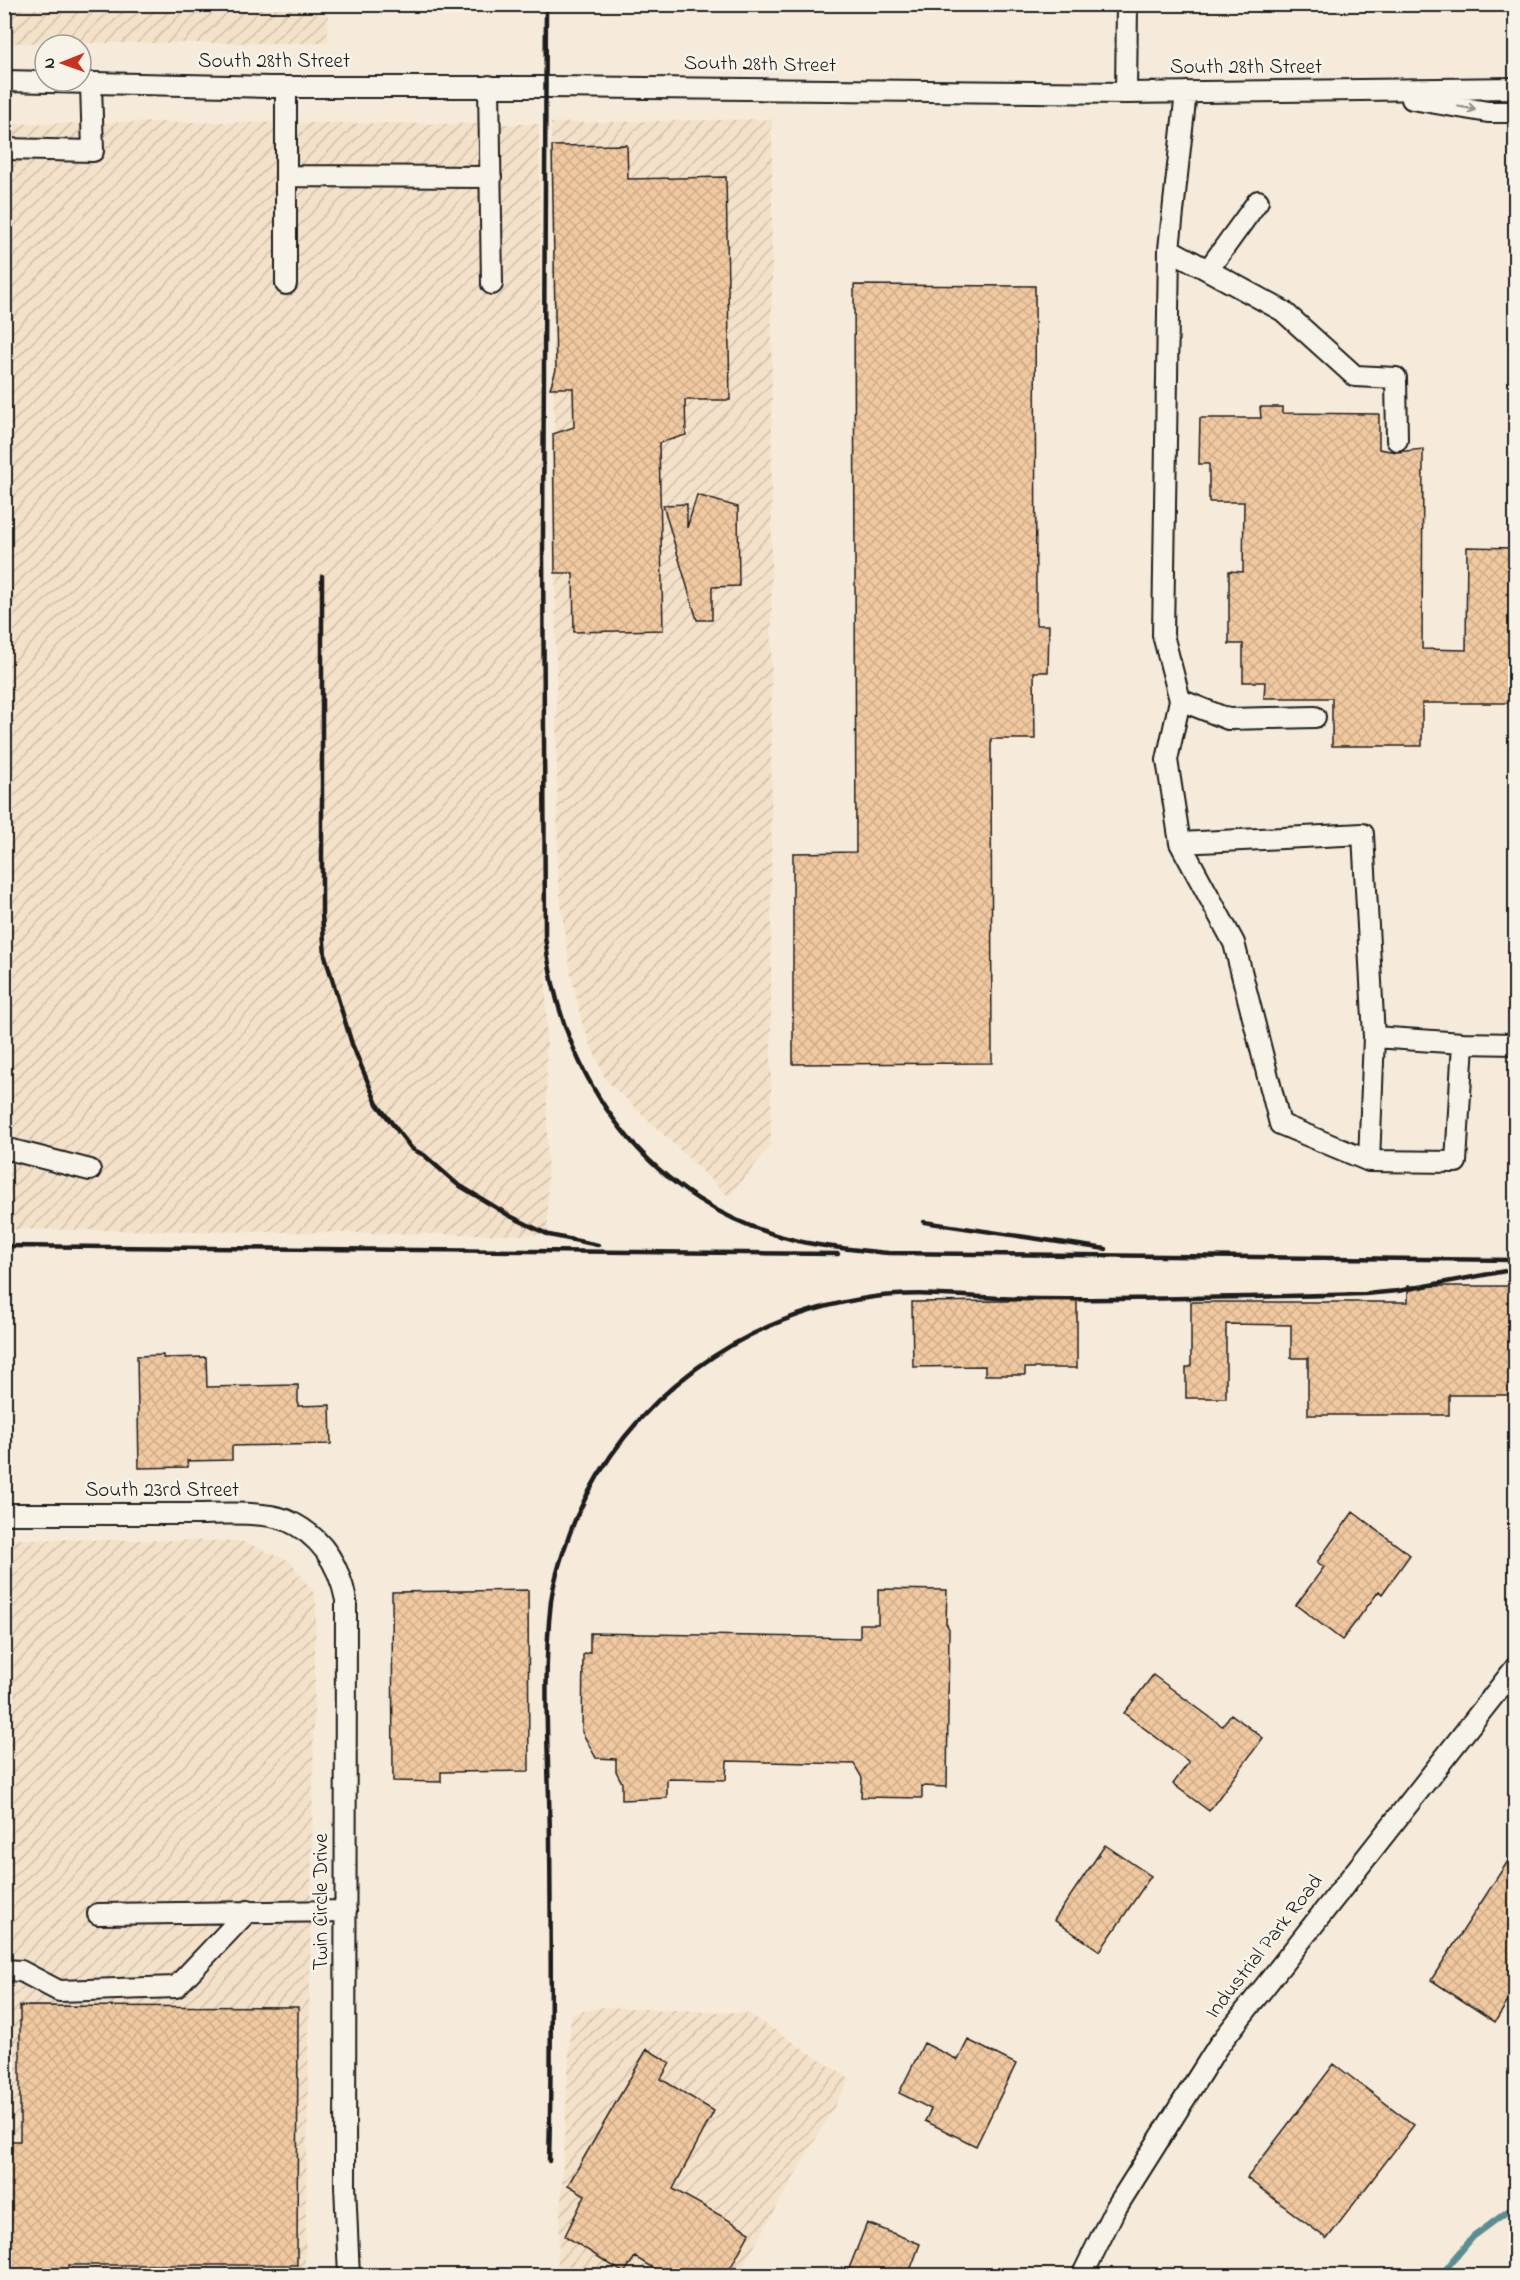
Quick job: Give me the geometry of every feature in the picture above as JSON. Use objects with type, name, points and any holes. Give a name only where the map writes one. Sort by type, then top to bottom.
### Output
[{"type":"street","points":[[1126,93],[1127,4]]},
{"type":"street","name":"South 28th Street","points":[[4,81],[33,82]]},
{"type":"street","name":"South 28th Street","points":[[93,84],[1126,93],[1515,88]]},
{"type":"street","points":[[286,87],[286,284]]},
{"type":"street","points":[[489,87],[492,284]]},
{"type":"street","points":[[1368,91],[1488,112],[1515,112]]},
{"type":"street","points":[[1186,92],[1169,249],[1163,635],[1180,700],[1167,759],[1180,843],[1234,944],[1280,1124],[1369,1161],[1456,1162],[1463,1043]]},
{"type":"street","points":[[4,148],[93,151],[91,93]]},
{"type":"street","points":[[286,176],[490,177]]},
{"type":"street","points":[[1208,270],[1258,201]]},
{"type":"street","points":[[1169,249],[1283,311],[1355,376],[1396,378],[1396,440]]},
{"type":"street","points":[[1180,700],[1228,718],[1315,717]]},
{"type":"street","points":[[1180,843],[1363,834],[1374,1037],[1369,1161]]},
{"type":"street","points":[[1374,1037],[1515,1044]]},
{"type":"street","points":[[4,1148],[90,1170]]},
{"type":"street","name":"South 23rd Street","points":[[4,1514],[243,1515],[284,1519],[314,1538]]},
{"type":"street","name":"Twin Circle Drive","points":[[314,1538],[330,1556],[341,1577],[346,1600],[345,2185],[349,2276]]},
{"type":"street","name":"Industrial Park Road","points":[[1082,2276],[1114,2211],[1218,2046],[1515,1667]]},
{"type":"street","points":[[4,1970],[21,1971],[58,1991],[176,1988],[248,1911]]},
{"type":"street","points":[[98,1914],[346,1911]]},
{"type":"shaded area","points":[[5,4],[328,5],[328,43],[93,43],[93,33],[33,33],[33,43],[5,43]]},
{"type":"shaded area","points":[[772,119],[771,1145],[729,1197],[605,1079],[582,1023],[569,964],[558,880],[551,123]]},
{"type":"shaded area","points":[[159,122],[539,124],[548,1235],[5,1229],[4,124]]},
{"type":"shaded area","points":[[5,1539],[241,1541],[290,1561],[316,1596],[305,2275],[5,2276]]},
{"type":"shaded area","points":[[603,2007],[748,2013],[850,2079],[738,2275],[557,2276],[571,2014]]},
{"type":"building","points":[[627,145],[628,179],[726,177],[730,400],[685,400],[686,435],[659,443],[663,630],[574,632],[573,573],[555,573],[553,434],[574,427],[573,388],[550,388],[556,370],[552,146]]},
{"type":"building","points":[[854,285],[1035,286],[1036,625],[1049,625],[1048,672],[1034,672],[1035,739],[991,739],[992,1063],[793,1064],[793,853],[856,852]]},
{"type":"building","points":[[1260,407],[1282,407],[1282,413],[1379,414],[1379,449],[1397,452],[1423,449],[1422,649],[1466,650],[1467,547],[1515,548],[1515,703],[1422,703],[1422,746],[1332,746],[1332,698],[1264,698],[1265,682],[1243,682],[1243,644],[1229,644],[1229,571],[1243,572],[1244,502],[1209,502],[1209,464],[1199,464],[1200,418],[1261,418]]},
{"type":"building","points":[[697,495],[738,507],[739,586],[712,587],[712,620],[697,620],[663,505],[687,504],[687,528]]},
{"type":"building","points":[[1408,1286],[1515,1286],[1515,1395],[1449,1395],[1449,1415],[1308,1415],[1308,1358],[1291,1358],[1291,1325],[1226,1324],[1226,1398],[1186,1398],[1186,1367],[1191,1367],[1191,1302],[1408,1302]]},
{"type":"building","points":[[1077,1300],[1077,1368],[1025,1368],[1025,1375],[985,1375],[985,1366],[913,1367],[912,1302]]},
{"type":"building","points":[[163,1355],[163,1358],[206,1357],[207,1387],[298,1385],[298,1406],[330,1405],[331,1444],[232,1446],[232,1460],[187,1461],[188,1467],[139,1468],[137,1356]]},
{"type":"building","points":[[1353,1512],[1410,1555],[1382,1594],[1379,1591],[1342,1640],[1296,1605],[1324,1567],[1317,1562]]},
{"type":"building","points":[[878,1589],[947,1590],[946,1623],[949,1629],[947,1787],[922,1786],[922,1798],[861,1797],[862,1778],[854,1764],[727,1761],[726,1780],[667,1779],[667,1798],[622,1800],[622,1783],[616,1771],[616,1759],[596,1758],[582,1732],[583,1655],[590,1652],[590,1633],[860,1638],[860,1624],[878,1624]]},
{"type":"building","points":[[528,1590],[529,1771],[441,1772],[441,1782],[393,1781],[392,1592]]},
{"type":"building","points":[[1153,1675],[1222,1726],[1231,1714],[1263,1738],[1209,1811],[1173,1784],[1189,1762],[1124,1713]]},
{"type":"building","points":[[1105,1845],[1151,1876],[1100,1951],[1054,1920]]},
{"type":"building","points":[[1515,1850],[1515,1990],[1495,2022],[1431,1980]]},
{"type":"building","points":[[20,2006],[298,2007],[297,2265],[69,2265],[69,2276],[4,2276],[4,2141],[20,2141]]},
{"type":"building","points":[[968,2040],[1016,2064],[976,2146],[925,2121],[931,2109],[899,2093],[924,2043],[958,2060]]},
{"type":"building","points":[[647,2049],[670,2063],[661,2079],[714,2111],[673,2189],[750,2232],[726,2276],[666,2276],[635,2257],[624,2273],[565,2236],[585,2195],[568,2185]]},
{"type":"building","points":[[1334,2064],[1414,2125],[1327,2239],[1247,2178]]},
{"type":"building","points":[[867,2223],[920,2244],[908,2276],[846,2276]]},
{"type":"waterway","points":[[1440,2276],[1473,2237],[1516,2205]]},
{"type":"railway","points":[[546,4],[543,538],[545,936],[554,989],[570,1040],[593,1087],[622,1130],[657,1168],[699,1199],[746,1224],[798,1241],[832,1247],[889,1253],[1516,1260]]},
{"type":"railway","points":[[322,576],[322,914],[325,956],[352,1044],[377,1104],[412,1149],[424,1155],[457,1184],[510,1216],[549,1235],[598,1245]]},
{"type":"railway","points":[[924,1222],[1106,1249]]},
{"type":"railway","points":[[4,1246],[838,1254]]},
{"type":"railway","points":[[549,2161],[551,1959],[546,1690],[551,1601],[571,1530],[598,1476],[626,1436],[659,1400],[695,1369],[736,1343],[779,1322],[825,1307],[874,1297],[914,1294],[1015,1299],[1118,1299],[1365,1294],[1398,1291],[1516,1269]]}]
